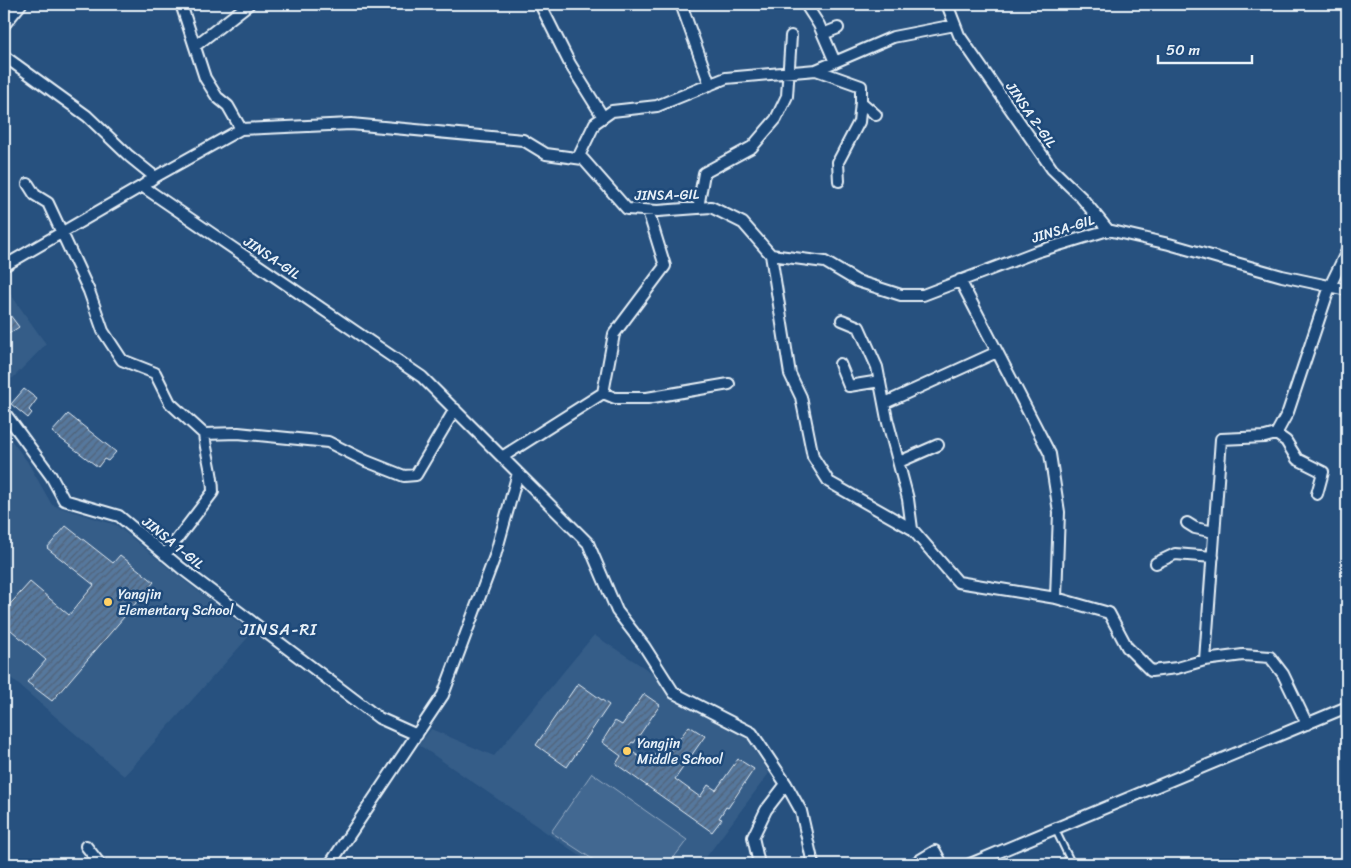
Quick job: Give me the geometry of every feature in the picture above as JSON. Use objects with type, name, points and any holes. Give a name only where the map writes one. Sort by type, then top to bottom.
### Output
[{"type":"street","points":[[4,25],[21,4]]},
{"type":"street","points":[[181,4],[205,78],[217,97],[228,106],[241,129]]},
{"type":"street","points":[[195,46],[249,4]]},
{"type":"street","points":[[681,4],[710,85]]},
{"type":"street","points":[[807,4],[835,62]]},
{"type":"street","name":"JINSA 2-GIL","points":[[947,4],[959,35],[1052,169],[1081,197],[1108,230]]},
{"type":"street","points":[[542,8],[570,64],[603,117]]},
{"type":"street","points":[[4,266],[241,129],[351,124],[523,140],[546,154],[578,158],[595,122],[612,111],[657,106],[726,78],[816,70],[893,36],[955,25]]},
{"type":"street","points":[[822,34],[838,28]]},
{"type":"street","points":[[700,208],[699,202],[704,173],[752,147],[776,119],[787,96],[787,72],[791,36]]},
{"type":"street","points":[[4,56],[87,116],[129,156],[155,177]]},
{"type":"street","points":[[816,70],[861,86],[862,102],[859,122],[838,162],[839,181]]},
{"type":"street","points":[[862,102],[876,115]]},
{"type":"street","name":"JINSA-GIL","points":[[578,158],[583,159],[627,209],[658,212],[711,207],[743,223],[771,255],[825,262],[857,281],[902,295],[922,294],[1036,252],[1108,230],[1169,244],[1282,276],[1347,290]]},
{"type":"street","points":[[28,184],[34,195],[48,204],[89,291],[103,330],[122,360],[155,373],[170,403],[204,434],[213,479],[213,492],[165,555]]},
{"type":"street","name":"JINSA-GIL","points":[[142,186],[422,377],[588,543],[617,611],[644,646],[674,694],[752,733],[786,784],[801,811],[813,864]]},
{"type":"street","points":[[502,457],[603,393],[614,334],[665,266],[648,211]]},
{"type":"street","points":[[1205,660],[1221,439],[1265,437],[1276,434],[1288,412],[1330,286],[1347,251]]},
{"type":"street","points":[[771,255],[790,374],[801,397],[812,456],[829,482],[912,529],[958,582],[1056,598],[1109,613],[1127,647],[1151,670],[1177,668],[1205,660],[1243,655],[1270,658],[1283,674],[1308,724]]},
{"type":"street","points":[[960,280],[1050,454],[1059,512],[1056,598]]},
{"type":"street","points":[[842,320],[859,326],[877,368],[887,419],[908,499],[912,529]]},
{"type":"street","points":[[885,403],[997,352]]},
{"type":"street","points":[[840,364],[849,386],[880,381]]},
{"type":"street","points":[[603,393],[615,398],[647,398],[729,384]]},
{"type":"street","points":[[204,434],[238,433],[328,442],[366,461],[404,476],[416,475],[454,410]]},
{"type":"street","name":"JINSA 1-GIL","points":[[4,412],[51,476],[64,500],[119,516],[165,555],[251,622],[379,718],[418,736]]},
{"type":"street","points":[[1276,434],[1286,441],[1297,459],[1323,472],[1317,494]]},
{"type":"street","points":[[899,462],[938,445]]},
{"type":"street","points":[[330,864],[387,778],[418,736],[443,695],[495,556],[518,473]]},
{"type":"street","points":[[1187,523],[1194,528],[1214,532]]},
{"type":"street","points":[[1156,563],[1175,554],[1213,557]]},
{"type":"street","points":[[970,864],[1347,708]]},
{"type":"street","points":[[759,864],[754,836],[766,810],[786,784]]},
{"type":"street","points":[[86,846],[100,864]]},
{"type":"street","points":[[914,863],[935,851],[942,864]]},
{"type":"lane","points":[[1055,829],[1072,864]]},
{"type":"shaded area","points":[[4,285],[46,344],[12,379],[4,370]]},
{"type":"shaded area","name":"Yangjin Elementary School","points":[[4,431],[27,461],[52,505],[116,525],[252,633],[124,776],[4,672]]},
{"type":"shaded area","name":"Yangjin Middle School","points":[[594,635],[742,731],[769,773],[701,864],[592,864],[419,745],[431,729],[494,756]]},
{"type":"shaded area","points":[[592,773],[687,840],[669,864],[600,864],[551,832]]},
{"type":"building","points":[[4,307],[19,327],[4,337]]},
{"type":"building","points":[[24,389],[37,399],[29,410],[32,413],[28,418],[11,404]]},
{"type":"building","points":[[68,414],[116,452],[108,461],[104,459],[98,467],[52,432]]},
{"type":"building","points":[[66,526],[113,563],[120,555],[154,582],[52,701],[27,682],[46,660],[4,624],[4,611],[30,582],[69,615],[94,585],[47,548]]},
{"type":"building","points":[[578,683],[609,705],[567,767],[536,745]]},
{"type":"building","points":[[644,694],[660,705],[634,743],[632,742],[627,748],[648,763],[663,745],[671,750],[689,726],[705,736],[675,779],[700,797],[708,785],[716,790],[738,759],[754,769],[728,808],[726,807],[719,818],[722,819],[712,832],[616,764],[621,756],[602,742],[615,721],[622,725]]},
{"type":"place","name":"Yangjin Elementary School","points":[[108,602]]},
{"type":"place","name":"Yangjin Middle School","points":[[627,751]]},
{"type":"district","name":"JINSA-RI","points":[[279,629]]}]
